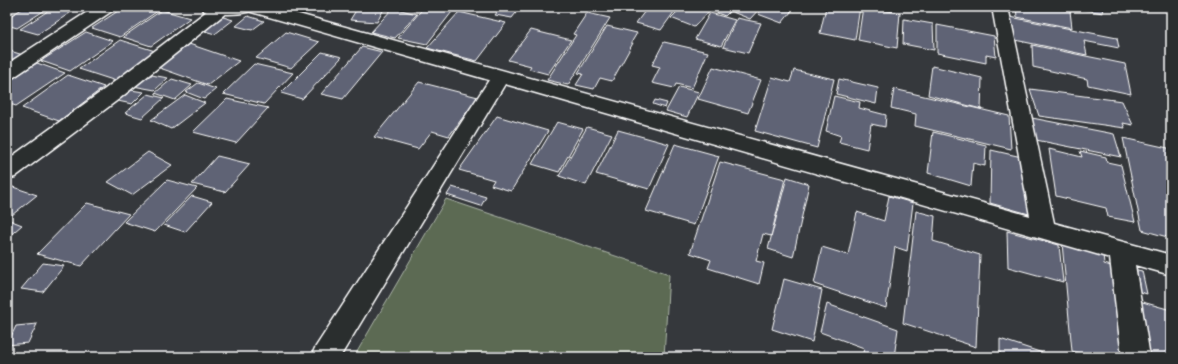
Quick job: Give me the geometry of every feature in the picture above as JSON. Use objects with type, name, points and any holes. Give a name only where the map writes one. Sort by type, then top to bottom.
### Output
[{"type":"street","points":[[7,73],[106,7]]},
{"type":"street","points":[[7,172],[112,94],[215,8],[246,7]]},
{"type":"street","points":[[254,7],[1171,265]]},
{"type":"street","points":[[1000,7],[1003,16],[1044,230]]},
{"type":"street","points":[[325,357],[501,76]]},
{"type":"street","points":[[1121,251],[1136,357]]},
{"type":"green space","points":[[446,199],[669,274],[664,357],[354,357]]},
{"type":"building","points":[[25,7],[50,7],[17,28],[7,25],[7,18]]},
{"type":"building","points":[[54,7],[68,7],[76,9],[38,34],[20,29]]},
{"type":"building","points":[[124,7],[151,7],[159,10],[120,37],[92,28]]},
{"type":"building","points":[[308,7],[343,7],[309,13]]},
{"type":"building","points":[[358,7],[385,7],[377,22],[350,20]]},
{"type":"building","points":[[387,7],[420,7],[418,10]]},
{"type":"building","points":[[424,7],[455,8],[427,44],[398,38]]},
{"type":"building","points":[[501,7],[519,9],[512,18],[495,15]]},
{"type":"building","points":[[648,7],[655,7],[674,12],[661,30],[636,23]]},
{"type":"building","points":[[682,7],[713,7],[694,27],[671,18]]},
{"type":"building","points":[[716,7],[761,7],[750,19],[730,11],[725,16],[712,11]]},
{"type":"building","points":[[764,7],[795,7],[782,23],[758,14]]},
{"type":"building","points":[[826,7],[860,7],[855,40],[820,33]]},
{"type":"building","points":[[863,7],[900,13],[897,48],[858,40]]},
{"type":"building","points":[[1016,7],[1049,7],[1070,11],[1072,28],[1017,17]]},
{"type":"building","points":[[1070,7],[1102,7],[1103,13]]},
{"type":"building","points":[[393,8],[417,14],[395,38],[371,32]]},
{"type":"building","points":[[162,10],[190,18],[151,46],[123,37]]},
{"type":"building","points":[[459,12],[506,23],[477,61],[427,48]]},
{"type":"building","points":[[587,13],[610,18],[568,85],[547,80],[576,35],[573,34]]},
{"type":"building","points":[[710,13],[735,20],[721,46],[695,39]]},
{"type":"building","points":[[217,15],[233,20],[215,34],[198,29]]},
{"type":"building","points":[[248,16],[264,21],[252,30],[236,26]]},
{"type":"building","points":[[1010,17],[1117,38],[1119,48],[1084,41],[1087,55],[1010,39]]},
{"type":"building","points":[[737,18],[761,23],[748,53],[723,47]]},
{"type":"building","points":[[904,19],[933,24],[934,50],[903,44]]},
{"type":"building","points":[[937,25],[994,36],[996,57],[986,55],[986,63],[937,53]]},
{"type":"building","points":[[607,26],[637,33],[631,43],[633,43],[612,81],[600,78],[594,89],[576,85],[583,74],[578,73]]},
{"type":"building","points":[[531,30],[571,40],[548,74],[529,69],[531,66],[508,60]]},
{"type":"building","points":[[86,32],[113,41],[70,71],[41,61]]},
{"type":"building","points":[[286,32],[319,42],[291,68],[256,58]]},
{"type":"building","points":[[120,40],[155,51],[116,81],[79,69]]},
{"type":"building","points":[[664,42],[708,52],[692,88],[676,84],[674,88],[652,83],[660,67],[652,65]]},
{"type":"building","points":[[189,44],[239,61],[208,85],[157,67]]},
{"type":"building","points":[[1032,45],[1125,64],[1131,94],[1088,85],[1087,79],[1033,67]]},
{"type":"building","points":[[362,47],[382,52],[343,99],[321,94]]},
{"type":"building","points":[[7,50],[23,55],[7,65]]},
{"type":"building","points":[[322,52],[342,57],[302,99],[281,93]]},
{"type":"building","points":[[37,63],[65,73],[16,106],[7,103],[7,82]]},
{"type":"building","points":[[254,64],[293,73],[264,104],[223,94]]},
{"type":"building","points":[[932,66],[982,78],[981,109],[928,95]]},
{"type":"building","points":[[713,67],[761,80],[748,113],[698,99]]},
{"type":"building","points":[[794,70],[834,79],[817,148],[755,131],[772,77],[790,82]]},
{"type":"building","points":[[146,74],[168,78],[155,90],[133,86]]},
{"type":"building","points":[[68,75],[104,87],[59,121],[22,108]]},
{"type":"building","points":[[172,79],[192,85],[175,100],[155,93]]},
{"type":"building","points":[[839,79],[878,88],[876,104],[836,94]]},
{"type":"building","points":[[419,82],[478,97],[449,136],[432,131],[418,149],[374,137]]},
{"type":"building","points":[[198,83],[216,89],[204,99],[186,92]]},
{"type":"building","points":[[679,87],[699,92],[687,117],[666,111]]},
{"type":"building","points":[[124,89],[144,92],[132,104],[113,100]]},
{"type":"building","points":[[894,89],[1009,116],[1011,149],[915,126],[916,114],[891,108]]},
{"type":"building","points":[[1030,89],[1122,101],[1133,125],[1123,123],[1125,128],[1039,116]]},
{"type":"building","points":[[148,94],[164,98],[142,118],[125,113]]},
{"type":"building","points":[[185,95],[205,103],[171,129],[151,120]]},
{"type":"building","points":[[834,96],[860,102],[859,108],[886,115],[885,127],[871,124],[867,149],[839,142],[841,136],[826,131]]},
{"type":"building","points":[[227,99],[268,108],[236,143],[193,132]]},
{"type":"building","points":[[655,100],[667,103],[665,108],[653,104]]},
{"type":"building","points":[[497,116],[548,131],[511,191],[491,185],[494,180],[459,170]]},
{"type":"building","points":[[1027,117],[1114,134],[1121,157],[1031,139]]},
{"type":"building","points":[[557,122],[583,129],[559,172],[532,164]]},
{"type":"building","points":[[587,127],[612,134],[586,185],[559,176]]},
{"type":"building","points":[[618,130],[669,144],[649,189],[596,174]]},
{"type":"building","points":[[933,132],[986,145],[985,166],[973,163],[971,186],[928,173]]},
{"type":"building","points":[[1123,138],[1168,148],[1171,161],[1171,238],[1142,230]]},
{"type":"building","points":[[675,144],[719,156],[694,225],[646,211]]},
{"type":"building","points":[[1049,149],[1082,157],[1080,151],[1106,157],[1107,162],[1121,165],[1135,222],[1108,217],[1106,208],[1056,196]]},
{"type":"building","points":[[991,150],[1026,158],[1036,216],[990,203]]},
{"type":"building","points":[[148,152],[172,165],[132,195],[108,182]]},
{"type":"building","points":[[217,156],[250,164],[225,192],[192,184]]},
{"type":"building","points":[[720,162],[785,179],[771,236],[763,234],[756,261],[764,263],[759,284],[708,268],[711,260],[690,253]]},
{"type":"building","points":[[787,177],[809,184],[793,257],[768,249]]},
{"type":"building","points":[[167,180],[197,188],[155,232],[124,222]]},
{"type":"building","points":[[7,185],[37,195],[7,219]]},
{"type":"building","points":[[452,187],[486,197],[481,206],[447,195]]},
{"type":"building","points":[[192,196],[212,202],[185,232],[164,225]]},
{"type":"building","points":[[889,196],[913,203],[907,251],[895,247],[886,308],[814,284],[822,247],[848,255],[857,212],[884,221]]},
{"type":"building","points":[[87,203],[129,214],[81,266],[37,254]]},
{"type":"building","points":[[916,211],[935,216],[933,241],[980,255],[976,347],[903,323]]},
{"type":"building","points":[[7,219],[22,225],[7,238]]},
{"type":"building","points":[[1007,231],[1059,245],[1063,282],[1008,267]]},
{"type":"building","points":[[1062,243],[1103,254],[1104,264],[1119,268],[1126,357],[1092,357],[1072,351]]},
{"type":"building","points":[[43,263],[64,266],[43,292],[21,289]]},
{"type":"building","points":[[1129,268],[1142,271],[1147,294],[1133,290]]},
{"type":"building","points":[[784,279],[822,290],[812,342],[772,329]]},
{"type":"building","points":[[1132,299],[1171,310],[1171,357],[1142,357]]},
{"type":"building","points":[[827,304],[898,329],[894,357],[862,357],[864,348],[820,332]]},
{"type":"building","points":[[37,324],[28,343],[7,345],[16,326]]},
{"type":"building","points":[[1000,339],[1055,357],[1000,357]]}]
